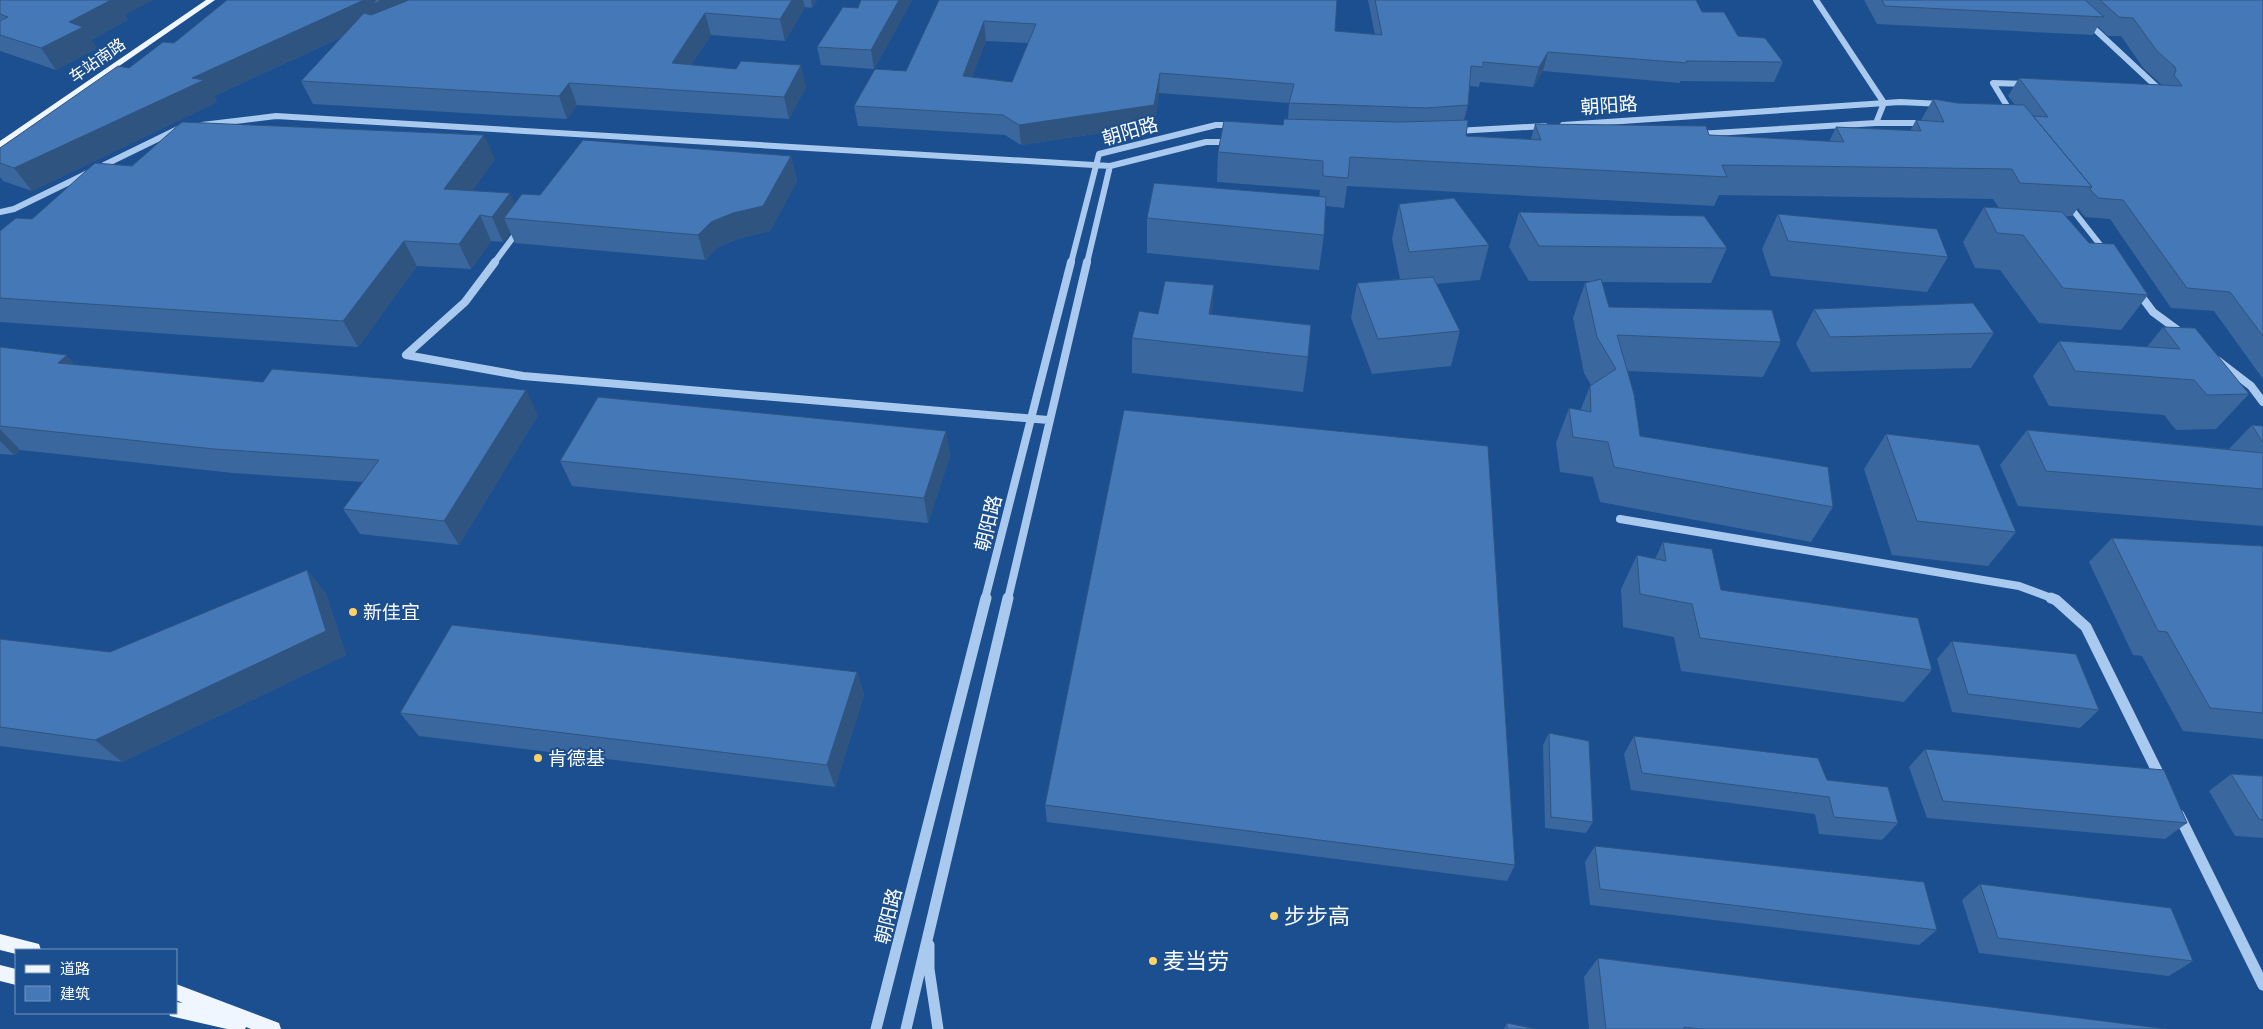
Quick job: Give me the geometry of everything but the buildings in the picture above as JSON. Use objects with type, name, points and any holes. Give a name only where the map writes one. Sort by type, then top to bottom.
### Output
[{"type":"main road","name":"车站南路","points":[[0,145],[211,0]]},
{"type":"main road","points":[[0,942],[29,949]]},
{"type":"main road","points":[[0,973],[15,977]]},
{"type":"main road","points":[[178,993],[273,1029]]},
{"type":"main road","points":[[178,1010],[269,1029]]},
{"type":"street","points":[[1816,0],[1884,103],[1876,123]]},
{"type":"street","points":[[2078,14],[2159,89],[2149,89]]},
{"type":"street","points":[[2004,123],[2007,106],[1993,83],[2032,84]]},
{"type":"street","name":"朝阳路","points":[[1452,131],[1884,103],[1948,104]]},
{"type":"street","points":[[1997,106],[2007,106]]},
{"type":"street","points":[[199,125],[276,116],[1110,166]]},
{"type":"street","points":[[1688,134],[1876,123],[1935,123]]},
{"type":"street","name":"朝阳路","points":[[876,1029],[1099,154],[1216,125],[1245,126]]},
{"type":"street","points":[[0,212],[14,209],[179,128],[189,126]]},
{"type":"street","points":[[582,143],[588,135]]},
{"type":"street","name":"朝阳路","points":[[906,1029],[1048,420],[1110,166],[1206,142],[1244,142]]},
{"type":"street","points":[[2064,199],[2112,259]]},
{"type":"street","points":[[524,222],[466,302],[406,355],[523,376],[1048,420]]},
{"type":"street","points":[[2135,289],[2153,312],[2191,340]]},
{"type":"street","points":[[2214,358],[2251,386],[2263,402]]},
{"type":"street","points":[[1620,519],[2019,586],[2056,600],[2086,627],[2166,788]]},
{"type":"street","points":[[2175,806],[2263,985]]},
{"type":"street","points":[[928,933],[929,969],[938,1029]]},
{"type":"place","name":"新佳宜","points":[[353,612]]},
{"type":"place","name":"肯德基","points":[[538,758]]},
{"type":"place","name":"步步高","points":[[1274,916]]},
{"type":"place","name":"麦当劳","points":[[1153,961]]}]
